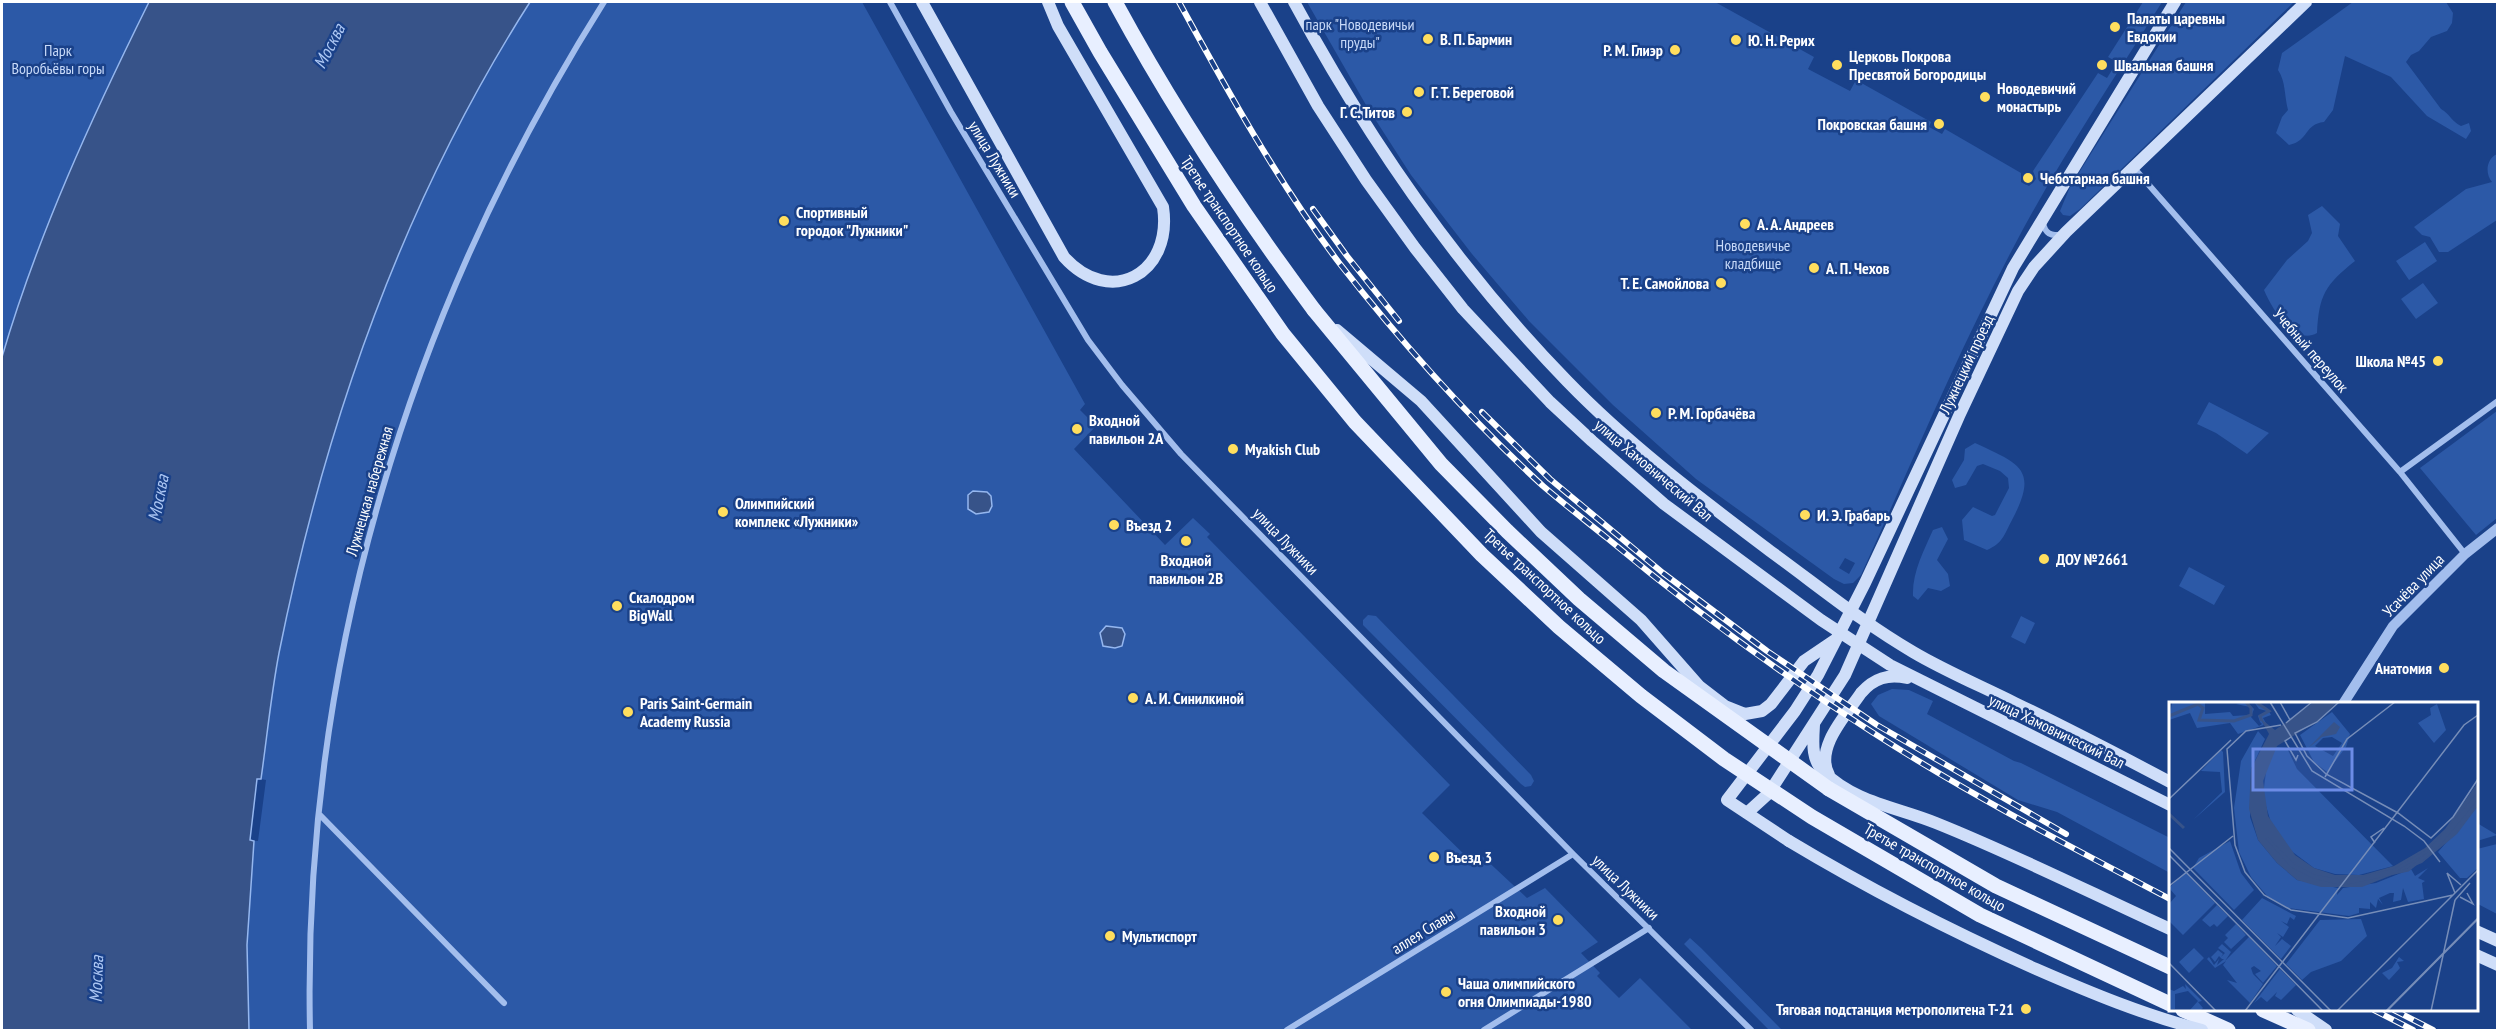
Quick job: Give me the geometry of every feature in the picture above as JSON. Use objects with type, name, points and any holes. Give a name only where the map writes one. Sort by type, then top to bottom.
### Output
[{"type":"main road","points":[[922,2],[1058,248],[1071,266],[1095,280],[1115,281],[1135,276],[1152,263],[1163,242],[1165,231],[1163,207],[1058,26],[1048,2]]},
{"type":"main road","name":"Третье транспортное кольцо","points":[[1072,2],[1194,206],[1283,334],[1355,422],[1482,555],[1559,627],[1641,696],[1715,752],[1812,817],[1980,915],[2169,1004]]},
{"type":"main road","name":"Третье транспортное кольцо","points":[[1115,2],[1226,186],[1263,243],[1314,310],[1441,464],[1579,599],[1664,671],[1829,789],[1996,886],[2169,967]]},
{"type":"main road","name":"улица Хамовнический Вал","points":[[1260,2],[1318,106],[1366,180],[1415,248],[1478,325],[1550,402],[1664,504],[1838,636],[1858,644],[1922,683],[2169,805]]},
{"type":"main road","name":"улица Хамовнический Вал","points":[[1294,2],[1350,101],[1396,172],[1441,233],[1512,321],[1568,382],[1618,430],[1677,480],[1851,610],[1920,656],[2169,781]]},
{"type":"main road","name":"Лужнецкий проезд","points":[[2175,2],[2043,216],[1999,294],[1851,610],[1818,675],[1795,711],[1727,800],[1747,813],[1768,793],[1838,688],[1956,422],[2019,291],[2034,267],[2066,232],[2301,6]]},
{"type":"main road","points":[[1314,310],[1421,401],[1541,532],[1641,620],[1700,686],[1725,706],[1745,714],[1762,711],[1772,704],[1804,661],[1838,636]]},
{"type":"main road","points":[[1834,780],[1825,765],[1827,746],[1868,686],[1875,680],[1890,676],[1922,683]]},
{"type":"main road","points":[[1814,724],[1813,739],[1816,759],[1822,771],[1834,780],[1870,800],[1937,823],[2169,929]]},
{"type":"main road","points":[[1747,813],[1852,878],[1979,944],[2115,1003],[2149,1016],[2202,1030]]},
{"type":"main road","points":[[2478,932],[2498,942]]},
{"type":"main road","points":[[2478,956],[2498,965]]},
{"type":"main road","points":[[2185,1011],[2228,1030]]},
{"type":"main road","points":[[2265,1011],[2308,1030]]},
{"type":"main road","points":[[2298,1011],[2326,1030]]},
{"type":"street","name":"Лужнецкая набережная","points":[[310,1030],[310,942],[320,815],[337,684],[354,595],[376,506],[414,389],[439,323],[492,200],[556,79],[604,2]]},
{"type":"street","name":"улица Лужники","points":[[890,2],[951,112],[1088,340],[1122,385],[1181,454],[1572,854],[1750,1030]]},
{"type":"street","name":"Лужнецкий проезд","points":[[2301,6],[2313,2]]},
{"type":"street","name":"Учебный переулок","points":[[2134,168],[2400,472],[2465,554]]},
{"type":"street","points":[[2043,216],[2044,226],[2050,235],[2056,236],[2066,232]]},
{"type":"street","points":[[2400,472],[2498,401]]},
{"type":"street","name":"Усачёва улица","points":[[2344,702],[2393,626],[2465,554],[2498,528]]},
{"type":"street","points":[[320,815],[504,1003]]},
{"type":"street","name":"аллея Славы","points":[[1287,1030],[1572,854]]},
{"type":"street","points":[[1484,1030],[1649,928]]},
{"type":"green space","name":"Парк Воробьёвы горы","points":[[2,2],[149,2],[107,89],[49,221],[2,357]]},
{"type":"green space","name":"Олимпийский комплекс «Лужники»","points":[[530,2],[862,2],[1085,404],[1080,410],[1096,426],[1074,449],[1165,545],[1193,518],[1210,534],[1207,537],[1450,785],[1422,813],[1473,863],[1481,855],[1527,898],[1545,888],[1598,942],[1581,953],[1600,973],[1597,976],[1619,998],[1640,978],[1692,1030],[249,1030],[247,945],[254,841],[258,841],[266,780],[261,779],[271,700],[298,567],[320,482],[345,398],[374,316],[407,234],[444,155],[485,77]]},
{"type":"green space","name":"Новодевичье кладбище","points":[[1307,2],[1715,2],[1814,57],[1808,69],[1850,91],[1856,80],[1931,122],[1929,127],[1942,134],[1945,129],[2021,173],[2021,182],[2029,186],[2036,179],[2033,171],[2098,73],[2107,78],[2117,62],[2108,57],[2143,2],[2162,2],[2065,156],[2029,218],[1991,290],[1861,575],[1853,583],[1844,584],[1834,579],[1696,479],[1613,405],[1529,321],[1472,254],[1411,175],[1366,105]],"holes":[[[1845,558],[1855,563],[1849,574],[1839,568]]]},
{"type":"green space","points":[[2186,2],[2294,2],[2080,209],[2070,216],[2063,215],[2060,211],[2070,187]]},
{"type":"green space","points":[[2353,2],[2446,2],[2453,13],[2452,23],[2447,31],[2431,37],[2406,62],[2441,109],[2461,126],[2469,123],[2471,131],[2466,139],[2427,116],[2391,77],[2345,56],[2333,110],[2324,122],[2313,126],[2300,140],[2289,145],[2276,133],[2282,117],[2288,110],[2284,84],[2278,70],[2282,53]]},
{"type":"green space","points":[[2497,154],[2497,220],[2448,252],[2439,252],[2430,237],[2422,235],[2414,227],[2466,189],[2492,182],[2488,175],[2488,167],[2493,156]]},
{"type":"green space","points":[[2322,206],[2340,224],[2338,236],[2355,261],[2330,284],[2322,300],[2317,333],[2308,336],[2292,330],[2285,324],[2272,307],[2264,290],[2287,260],[2308,241],[2312,233],[2308,215]]},
{"type":"green space","points":[[2425,242],[2437,261],[2409,280],[2396,261]]},
{"type":"green space","points":[[2423,283],[2438,303],[2416,319],[2401,299]]},
{"type":"green space","points":[[2209,402],[2269,433],[2247,454],[2216,433],[2197,424]]},
{"type":"green space","points":[[2497,411],[2497,518],[2476,535],[2420,468]]},
{"type":"green space","points":[[1975,443],[2014,463],[2021,470],[2024,479],[2020,503],[2005,534],[1997,544],[1987,550],[1964,540],[1962,520],[1973,507],[1992,516],[1995,515],[2009,488],[2008,478],[2000,471],[1983,464],[1977,466],[1966,485],[1955,488],[1952,480],[1964,460],[1965,449]]},
{"type":"green space","points":[[1942,527],[1948,539],[1937,560],[1948,574],[1950,586],[1941,591],[1928,588],[1918,600],[1913,596],[1913,587],[1919,562],[1933,530]]},
{"type":"green space","points":[[2189,567],[2225,586],[2214,605],[2179,586]]},
{"type":"green space","points":[[1368,615],[1376,616],[1531,775],[1534,781],[1531,786],[1525,787],[1521,784],[1363,625],[1363,620]]},
{"type":"green space","points":[[2021,616],[2035,623],[2025,644],[2011,637]]},
{"type":"green space","points":[[1892,689],[1909,690],[1933,701],[1927,714],[2014,761],[2169,837],[2169,872],[2057,812],[2018,800],[1879,716],[1871,704],[1878,695]]},
{"type":"green space","points":[[2478,824],[2497,835],[2478,841]]},
{"type":"green space","points":[[2497,844],[2497,914],[2478,904],[2478,849]]},
{"type":"green space","points":[[1690,938],[1782,1030],[1769,1030],[1684,944]]},
{"type":"water","name":"Москва","points":[[149,2],[530,2],[485,77],[444,155],[407,234],[374,316],[345,398],[320,482],[279,653],[261,779],[257,779],[250,840],[254,841],[247,945],[249,1030],[2,1030],[2,357],[49,221],[107,89]]},
{"type":"water","points":[[973,491],[987,492],[991,496],[992,506],[989,512],[976,514],[968,509],[968,495]]},
{"type":"water","points":[[1106,626],[1122,628],[1125,634],[1122,646],[1115,648],[1103,646],[1100,633]]},
{"type":"railway","points":[[1179,2],[1275,169],[1340,264],[1437,379],[1543,486],[1703,615],[1837,710],[1982,798],[2169,898]]},
{"type":"railway","points":[[1313,209],[1399,321]]},
{"type":"railway","points":[[1482,412],[1550,479],[1663,573],[1767,651],[1877,725],[2066,834]]},
{"type":"railway","points":[[2376,1011],[2413,1030]]},
{"type":"railway","points":[[2396,1011],[2433,1030]]},
{"type":"place","name":"Палаты царевны Евдокии","points":[[2115,27]]},
{"type":"place","name":"В. П. Бармин","points":[[1428,39]]},
{"type":"place","name":"Ю. Н. Рерих","points":[[1736,40]]},
{"type":"place","name":"Р. М. Глиэр","points":[[1675,50]]},
{"type":"place","name":"Церковь Покрова Пресвятой Богородицы","points":[[1837,65]]},
{"type":"place","name":"Швальная башня","points":[[2102,65]]},
{"type":"place","name":"Г. Т. Береговой","points":[[1419,92]]},
{"type":"place","name":"Новодевичий монастырь","points":[[1985,97]]},
{"type":"place","name":"Г. С. Титов","points":[[1407,112]]},
{"type":"place","name":"Покровская башня","points":[[1939,124]]},
{"type":"place","name":"Чеботарная башня","points":[[2028,178]]},
{"type":"place","name":"Спортивный городок \"Лужники\"","points":[[784,221]]},
{"type":"place","name":"А. А. Андреев","points":[[1745,224]]},
{"type":"place","name":"А. П. Чехов","points":[[1814,268]]},
{"type":"place","name":"Т. Е. Самойлова","points":[[1721,283]]},
{"type":"place","name":"Школа №45","points":[[2438,361]]},
{"type":"place","name":"Р. М. Горбачёва","points":[[1656,413]]},
{"type":"place","name":"Входной павильон 2A","points":[[1077,429]]},
{"type":"place","name":"Myakish Club","points":[[1233,449]]},
{"type":"place","name":"Олимпийский комплекс «Лужники»","points":[[723,512]]},
{"type":"place","name":"И. Э. Грабарь","points":[[1805,515]]},
{"type":"place","name":"Въезд 2","points":[[1114,525]]},
{"type":"place","name":"Входной павильон 2B","points":[[1186,541]]},
{"type":"place","name":"ДОУ №2661","points":[[2044,559]]},
{"type":"place","name":"Скалодром BigWall","points":[[617,606]]},
{"type":"place","name":"Анатомия","points":[[2444,668]]},
{"type":"place","name":"А. И. Синилкиной","points":[[1133,698]]},
{"type":"place","name":"Paris Saint-Germain Academy Russia","points":[[628,712]]},
{"type":"place","name":"Въезд 3","points":[[1434,857]]},
{"type":"place","name":"Входной павильон 3","points":[[1558,920]]},
{"type":"place","name":"Мультиспорт","points":[[1110,936]]},
{"type":"place","name":"Чаша олимпийского огня Олимпиады-1980","points":[[1446,992]]},
{"type":"place","name":"Тяговая подстанция метрополитена Т-21","points":[[2026,1009]]},
{"type":"park label","name":"парк \"Новодевичьи пруды\"","points":[[1360,33]]}]
